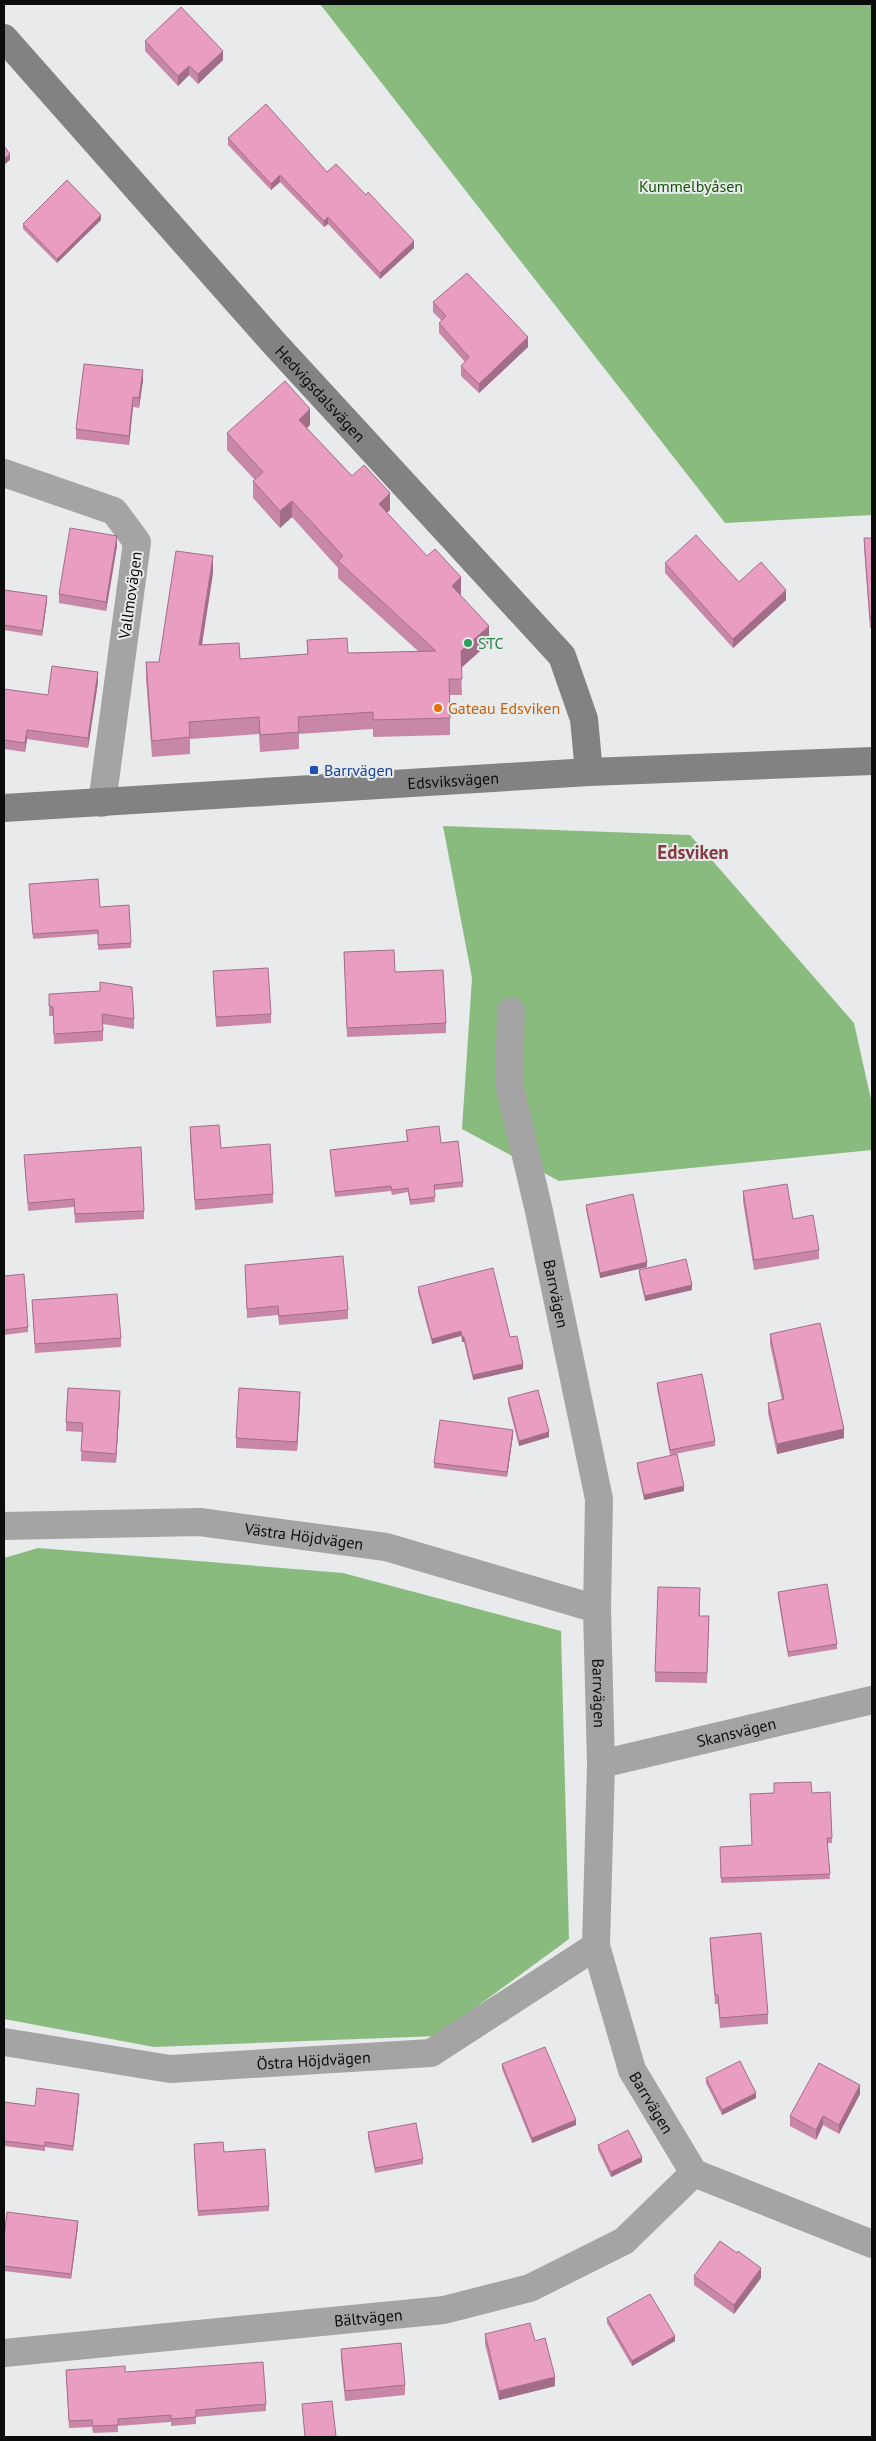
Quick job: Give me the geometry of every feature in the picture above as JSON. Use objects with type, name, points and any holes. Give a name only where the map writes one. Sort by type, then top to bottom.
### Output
[{"type":"street","name":"Hedvigsdalsvägen","points":[[4,38],[274,343],[562,656],[584,719],[590,772]]},
{"type":"street","name":"Vallmovägen","points":[[4,473],[114,511],[137,542],[102,803]]},
{"type":"street","name":"Edsviksvägen","points":[[4,808],[590,772],[872,760]]},
{"type":"street","name":"Barrvägen","points":[[511,1011],[510,1084],[539,1211],[599,1499],[597,1609],[601,1764],[596,1946],[632,2070],[694,2173]]},
{"type":"street","name":"Västra Höjdvägen","points":[[4,1526],[200,1522],[386,1547],[597,1609]]},
{"type":"street","name":"Skansvägen","points":[[601,1764],[872,1700]]},
{"type":"street","name":"Östra Höjdvägen","points":[[4,2042],[170,2069],[431,2053],[596,1946]]},
{"type":"street","points":[[694,2173],[872,2244]]},
{"type":"street","name":"Bältvägen","points":[[4,2352],[444,2310],[530,2288],[624,2241],[694,2173]]},
{"type":"green space","name":"Kummelbyåsen","points":[[320,4],[872,4],[872,515],[725,523]]},
{"type":"green space","points":[[443,826],[690,835],[854,1023],[872,1104],[872,1150],[559,1181],[462,1129],[472,978]]},
{"type":"green space","points":[[38,1548],[343,1573],[561,1631],[569,1939],[437,2036],[154,2047],[4,2019],[4,1558]]},
{"type":"building","points":[[181,7],[223,51],[198,74],[189,66],[178,76],[145,41]]},
{"type":"building","points":[[266,104],[327,172],[336,164],[366,195],[368,192],[414,241],[380,273],[328,217],[324,221],[280,175],[271,184],[228,138]]},
{"type":"building","points":[[4,146],[10,154],[4,159]]},
{"type":"building","points":[[67,180],[101,215],[57,259],[23,224]]},
{"type":"building","points":[[467,273],[528,337],[479,384],[461,366],[469,357],[439,323],[446,316],[433,302]]},
{"type":"building","points":[[84,364],[143,370],[139,398],[133,397],[129,436],[76,429]]},
{"type":"building","points":[[285,381],[310,409],[299,420],[352,476],[364,465],[390,493],[379,504],[427,556],[435,549],[461,577],[452,586],[489,626],[461,651],[462,679],[449,679],[450,718],[373,720],[373,712],[298,717],[299,732],[260,735],[259,717],[189,722],[190,737],[152,741],[146,662],[159,662],[176,551],[213,556],[199,645],[239,643],[240,659],[308,654],[307,640],[347,638],[348,653],[436,651],[338,561],[343,556],[292,501],[280,511],[253,481],[263,472],[227,433]]},
{"type":"building","points":[[70,528],[117,536],[106,602],[59,594]]},
{"type":"building","points":[[696,535],[739,582],[761,562],[786,590],[733,639],[665,563]]},
{"type":"building","points":[[864,538],[872,538],[872,619],[870,619]]},
{"type":"building","points":[[4,590],[47,596],[42,631],[4,625]]},
{"type":"building","points":[[52,666],[98,672],[88,738],[27,730],[25,743],[4,740],[4,689],[48,695]]},
{"type":"building","points":[[98,879],[100,907],[129,905],[131,943],[98,945],[98,930],[33,934],[29,884]]},
{"type":"building","points":[[394,950],[395,972],[443,970],[446,1023],[347,1028],[344,952]]},
{"type":"building","points":[[268,968],[271,1014],[216,1017],[213,971]]},
{"type":"building","points":[[100,982],[132,987],[134,1019],[102,1014],[103,1031],[54,1034],[53,1007],[49,1006],[49,994],[100,991]]},
{"type":"building","points":[[219,1125],[221,1148],[270,1144],[273,1194],[195,1200],[190,1127]]},
{"type":"building","points":[[439,1126],[441,1143],[458,1141],[463,1182],[434,1185],[435,1197],[410,1200],[408,1188],[392,1190],[391,1186],[335,1192],[330,1150],[408,1141],[406,1130]]},
{"type":"building","points":[[141,1147],[144,1211],[75,1214],[74,1199],[28,1203],[24,1155]]},
{"type":"building","points":[[787,1184],[793,1219],[813,1215],[819,1250],[754,1260],[743,1191]]},
{"type":"building","points":[[633,1194],[647,1262],[600,1273],[586,1205]]},
{"type":"building","points":[[343,1256],[348,1310],[279,1316],[278,1306],[247,1309],[245,1265]]},
{"type":"building","points":[[686,1259],[692,1285],[645,1296],[639,1270]]},
{"type":"building","points":[[493,1268],[510,1337],[517,1336],[523,1364],[473,1375],[461,1331],[432,1339],[418,1287]]},
{"type":"building","points":[[24,1274],[28,1327],[4,1330],[4,1276]]},
{"type":"building","points":[[117,1294],[121,1338],[35,1344],[32,1300]]},
{"type":"building","points":[[820,1323],[844,1429],[777,1444],[768,1403],[784,1399],[770,1334]]},
{"type":"building","points":[[702,1374],[715,1441],[670,1450],[657,1383]]},
{"type":"building","points":[[68,1388],[120,1391],[116,1454],[81,1451],[83,1423],[66,1422]]},
{"type":"building","points":[[239,1388],[300,1392],[297,1442],[236,1438]]},
{"type":"building","points":[[538,1390],[549,1432],[519,1441],[508,1398]]},
{"type":"building","points":[[440,1420],[513,1430],[507,1472],[434,1463]]},
{"type":"building","points":[[677,1454],[684,1486],[644,1495],[637,1463]]},
{"type":"building","points":[[827,1584],[837,1644],[788,1652],[778,1592]]},
{"type":"building","points":[[658,1587],[700,1588],[699,1616],[709,1616],[707,1673],[655,1672]]},
{"type":"building","points":[[811,1782],[812,1793],[830,1792],[832,1838],[827,1838],[830,1874],[721,1878],[720,1847],[752,1845],[750,1794],[774,1793],[774,1783]]},
{"type":"building","points":[[761,1933],[768,2014],[720,2018],[718,1995],[715,1994],[710,1938]]},
{"type":"building","points":[[545,2047],[576,2120],[532,2138],[502,2064]]},
{"type":"building","points":[[740,2061],[756,2093],[722,2110],[706,2078]]},
{"type":"building","points":[[819,2063],[860,2085],[839,2125],[823,2116],[816,2130],[790,2116]]},
{"type":"building","points":[[37,2088],[79,2094],[73,2146],[45,2142],[45,2146],[4,2141],[4,2102],[35,2106]]},
{"type":"building","points":[[416,2123],[423,2159],[375,2168],[368,2132]]},
{"type":"building","points":[[628,2130],[642,2157],[611,2172],[598,2145]]},
{"type":"building","points":[[223,2142],[224,2152],[265,2149],[269,2206],[198,2211],[194,2144]]},
{"type":"building","points":[[7,2212],[78,2221],[71,2274],[4,2266],[4,2237]]},
{"type":"building","points":[[720,2241],[737,2253],[738,2251],[761,2268],[734,2305],[694,2276]]},
{"type":"building","points":[[650,2294],[675,2336],[632,2361],[607,2318]]},
{"type":"building","points":[[530,2323],[535,2341],[545,2338],[555,2377],[499,2391],[485,2334]]},
{"type":"building","points":[[401,2343],[405,2385],[345,2391],[341,2349]]},
{"type":"building","points":[[263,2362],[266,2404],[196,2410],[196,2417],[171,2419],[171,2415],[118,2419],[118,2425],[93,2426],[92,2420],[69,2421],[66,2370],[125,2366],[125,2372]]},
{"type":"building","points":[[332,2401],[336,2436],[305,2437],[302,2404]]},
{"type":"place","name":"STC","points":[[468,643]]},
{"type":"place","name":"Gateau Edsviken","points":[[438,708]]},
{"type":"place","name":"Barrvägen","points":[[314,770]]},
{"type":"district","name":"Edsviken","points":[[693,852]]}]
